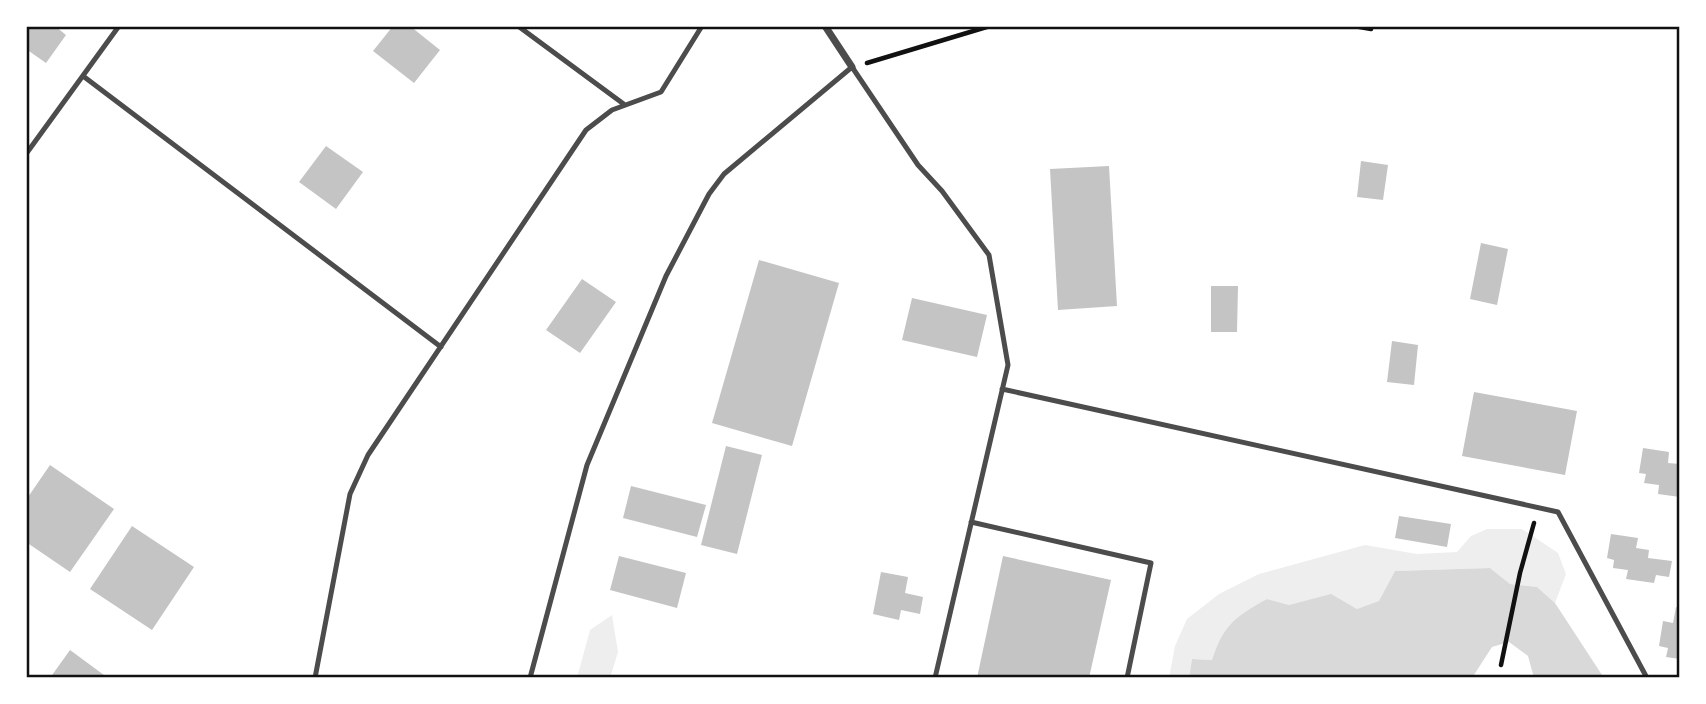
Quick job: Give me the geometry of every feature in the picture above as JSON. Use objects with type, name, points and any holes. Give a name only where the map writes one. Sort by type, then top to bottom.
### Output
[{"type":"street","points":[[825,26],[852,67]]},
{"type":"lane","points":[[26,154],[119,26]]},
{"type":"lane","points":[[519,26],[625,105]]},
{"type":"lane","points":[[315,678],[350,494],[368,455],[586,131],[612,110],[661,92],[702,26]]},
{"type":"lane","points":[[530,678],[587,465],[666,276],[709,194],[724,174],[852,67],[918,165],[942,191],[989,255],[1008,365],[935,678]]},
{"type":"lane","points":[[83,76],[441,347]]},
{"type":"lane","points":[[1002,389],[1558,512],[1647,678]]},
{"type":"lane","points":[[971,522],[1151,563],[1127,678]]},
{"type":"path","points":[[852,67],[990,26]]},
{"type":"path","points":[[1354,26],[1371,29]]},
{"type":"path","points":[[1501,666],[1520,573],[1537,508]]},
{"type":"shaded area","points":[[1487,529],[1522,529],[1558,553],[1566,574],[1555,603],[1537,587],[1510,584],[1490,568],[1395,571],[1379,602],[1357,609],[1331,595],[1289,605],[1267,599],[1232,623],[1221,638],[1212,660],[1192,659],[1189,678],[1169,678],[1175,646],[1187,619],[1219,594],[1259,574],[1365,545],[1417,554],[1457,552],[1471,536]]},
{"type":"shaded area","points":[[1490,568],[1510,584],[1537,587],[1555,603],[1604,678],[1534,678],[1528,656],[1509,642],[1492,647],[1472,678],[1189,678],[1192,659],[1212,660],[1221,638],[1232,623],[1267,599],[1289,605],[1331,594],[1357,609],[1379,601],[1395,571]]},
{"type":"shaded area","points":[[612,615],[618,652],[610,678],[577,678],[590,630]]},
{"type":"building","points":[[26,26],[55,26],[66,35],[46,63],[26,49]]},
{"type":"building","points":[[393,26],[410,26],[440,50],[414,83],[373,51]]},
{"type":"building","points":[[326,146],[363,172],[336,209],[299,182]]},
{"type":"building","points":[[1361,161],[1388,165],[1383,200],[1357,197]]},
{"type":"building","points":[[1109,166],[1117,306],[1058,310],[1050,169]]},
{"type":"building","points":[[1481,243],[1508,249],[1497,305],[1470,299]]},
{"type":"building","points":[[759,260],[839,283],[792,446],[712,423]]},
{"type":"building","points":[[582,279],[616,302],[580,353],[546,330]]},
{"type":"building","points":[[1211,286],[1238,286],[1237,332],[1211,332]]},
{"type":"building","points":[[912,298],[987,315],[977,357],[902,340]]},
{"type":"building","points":[[1392,341],[1418,345],[1414,385],[1387,382]]},
{"type":"building","points":[[1474,392],[1577,411],[1565,475],[1462,456]]},
{"type":"building","points":[[726,446],[762,455],[737,554],[701,545]]},
{"type":"building","points":[[1643,448],[1669,452],[1668,463],[1680,464],[1680,497],[1658,494],[1659,485],[1644,483],[1646,474],[1639,473]]},
{"type":"building","points":[[50,465],[114,509],[70,572],[26,542],[26,500]]},
{"type":"building","points":[[631,486],[706,505],[697,537],[623,518]]},
{"type":"building","points":[[1399,516],[1451,524],[1447,547],[1395,538]]},
{"type":"building","points":[[132,526],[194,567],[152,630],[90,589]]},
{"type":"building","points":[[1611,534],[1638,538],[1636,548],[1649,550],[1648,558],[1672,561],[1669,577],[1656,575],[1654,583],[1626,579],[1628,570],[1613,568],[1614,560],[1607,558]]},
{"type":"building","points":[[619,556],[686,573],[677,608],[610,590]]},
{"type":"building","points":[[1003,556],[1111,580],[1089,678],[977,678]]},
{"type":"building","points":[[881,572],[908,577],[905,593],[923,597],[920,614],[901,610],[899,620],[873,614]]},
{"type":"building","points":[[1676,607],[1680,608],[1680,659],[1666,657],[1668,648],[1659,646],[1663,621],[1673,623]]},
{"type":"building","points":[[70,650],[108,678],[50,678]]}]
